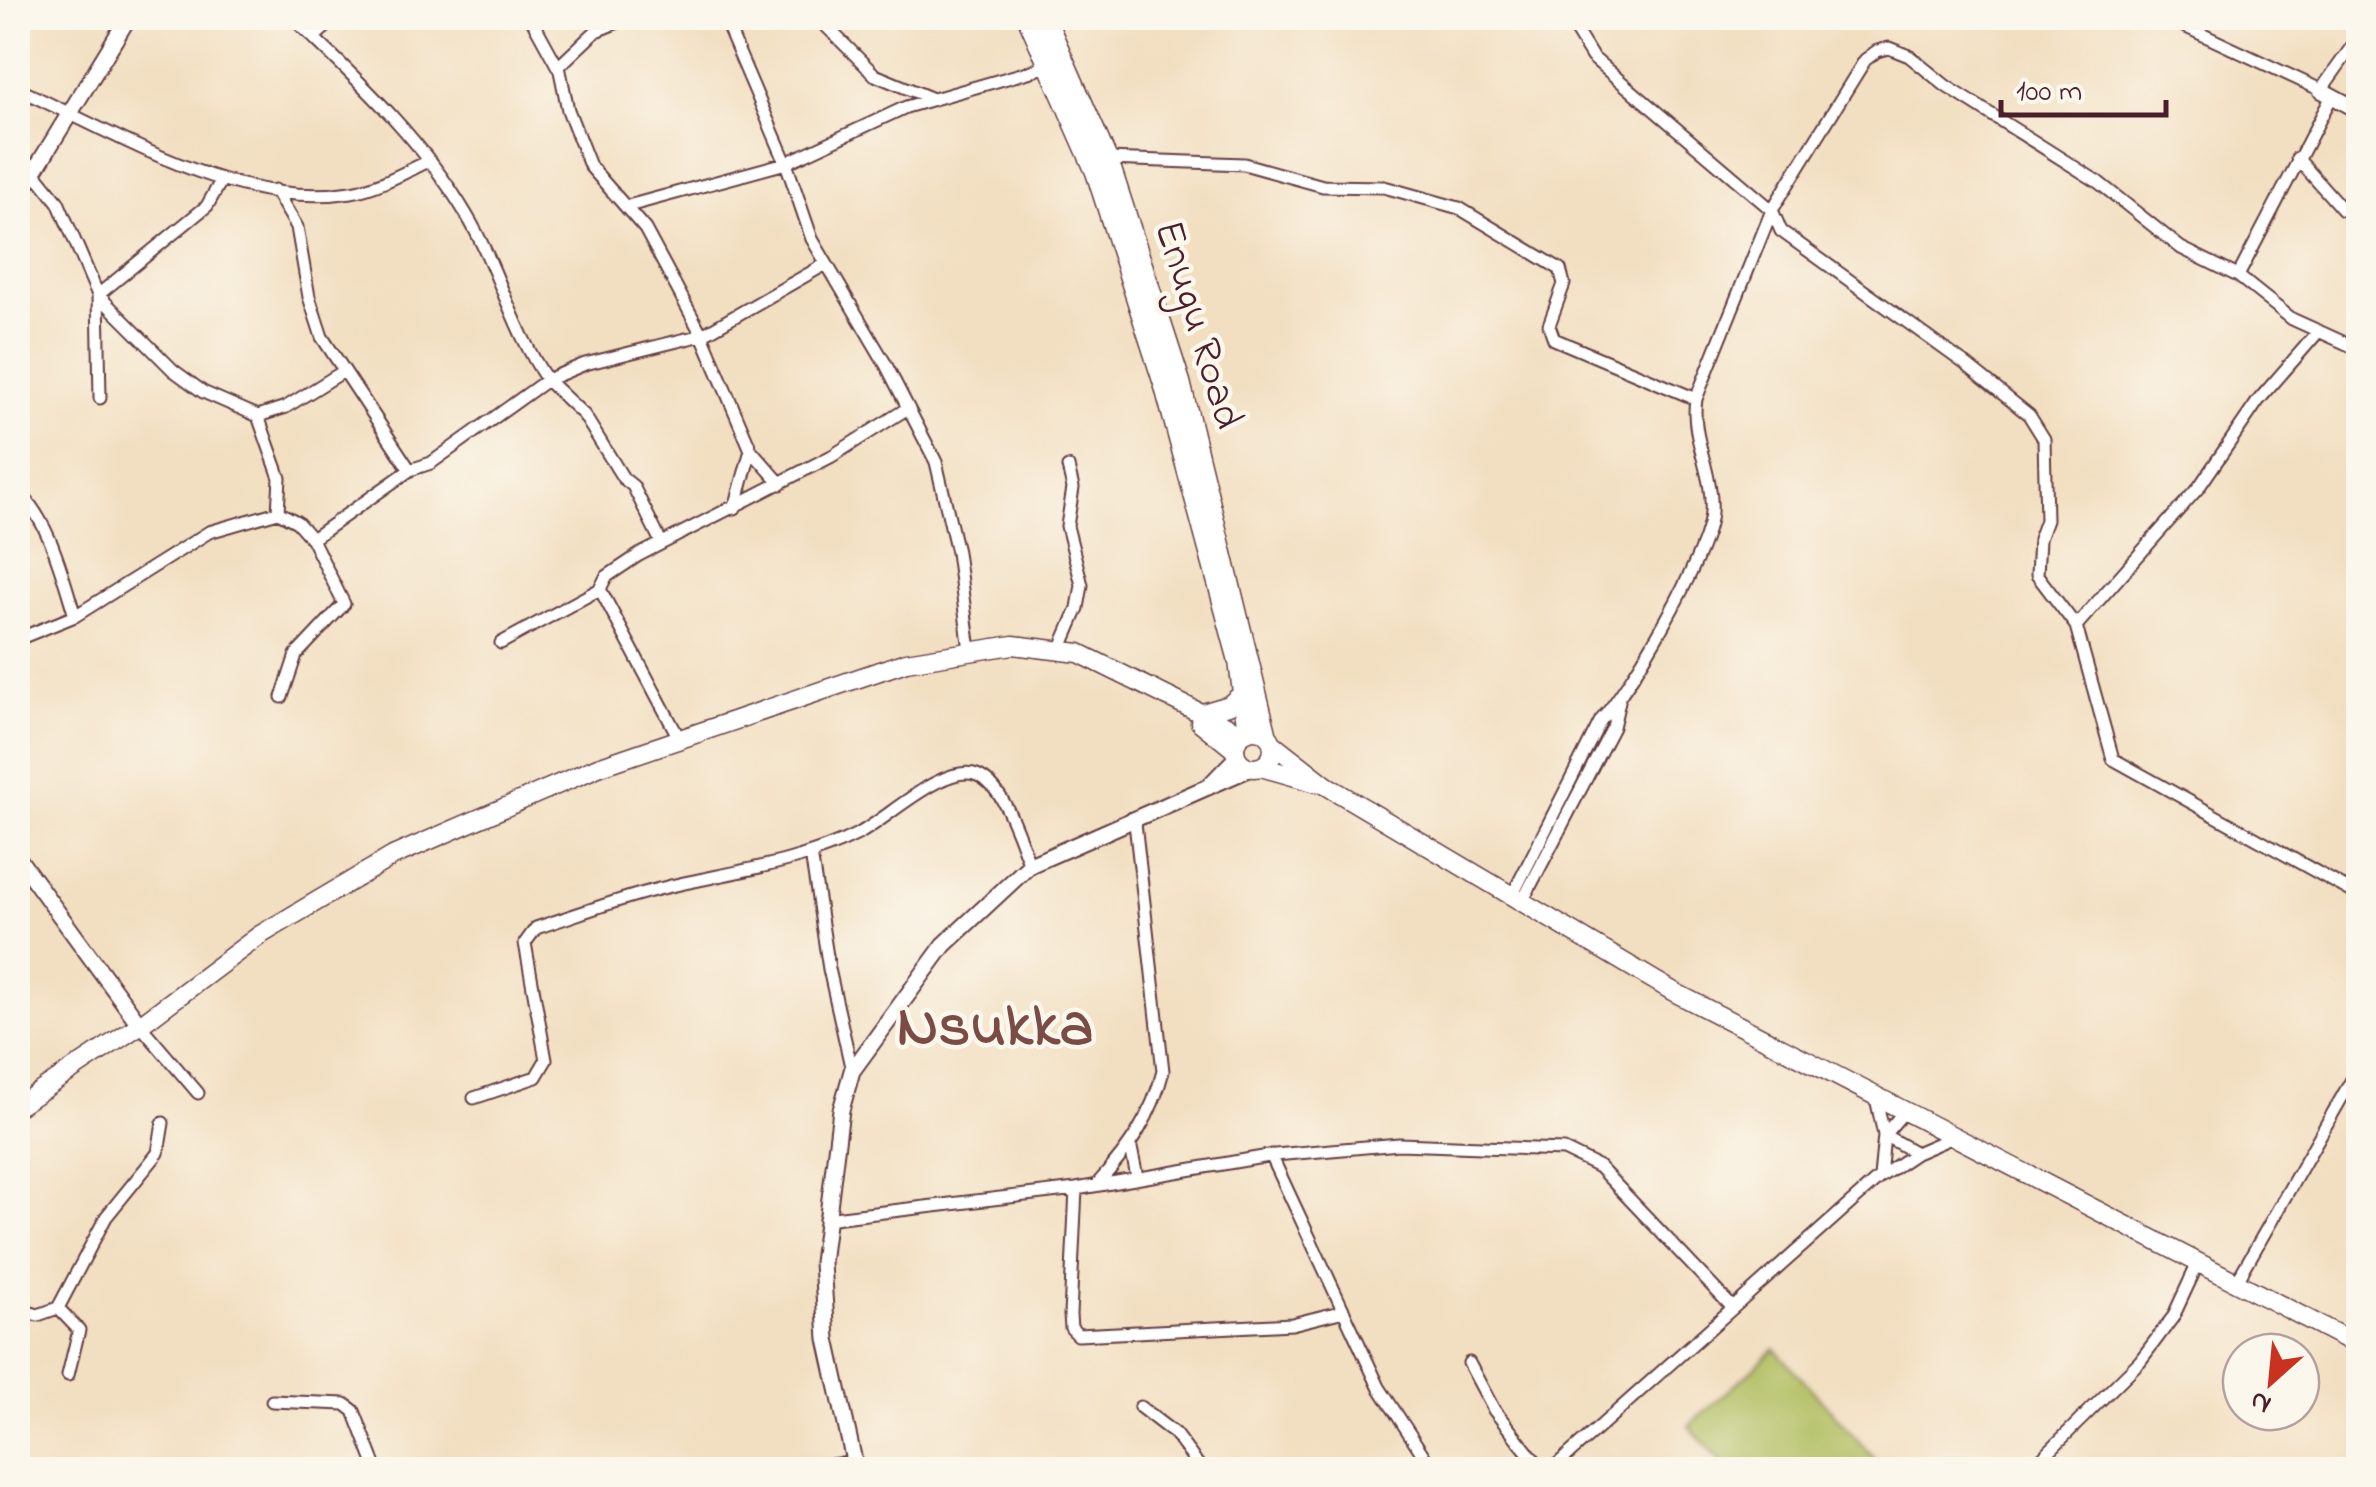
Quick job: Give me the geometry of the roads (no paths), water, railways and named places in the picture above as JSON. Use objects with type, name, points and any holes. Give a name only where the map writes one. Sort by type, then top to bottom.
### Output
[{"type":"main road","points":[[1027,18],[1095,172],[1164,387],[1212,557],[1242,694],[1246,751]]},
{"type":"main road","name":"Enugu Road","points":[[1046,18],[1108,159],[1181,382],[1270,740]]},
{"type":"main road","points":[[18,1106],[140,1024],[260,935],[394,856],[598,767],[871,672],[970,650],[1013,645],[1060,650],[1104,663],[1180,706],[1246,751],[1327,786],[1674,992],[2358,1345]]},
{"type":"main road","points":[[1200,714],[1229,705],[1242,694]]},
{"type":"main road","points":[[1180,706],[1200,714],[1246,751],[1271,757],[1270,740]]},
{"type":"main road","points":[[1246,751],[1270,740]]},
{"type":"main road","points":[[1270,740],[1327,786]]},
{"type":"street","points":[[128,18],[23,184],[58,202],[98,295],[173,370],[203,392],[258,416],[286,408],[344,371]]},
{"type":"street","points":[[293,18],[383,104],[429,160],[467,215],[530,354],[548,380],[584,415],[623,478],[633,486],[661,542]]},
{"type":"street","points":[[314,37],[336,18]]},
{"type":"street","points":[[531,18],[558,67],[590,166],[628,206],[702,335],[751,450],[781,484]]},
{"type":"street","points":[[558,67],[596,31],[628,18]]},
{"type":"street","points":[[724,18],[786,164],[812,239],[936,462],[957,552],[970,650]]},
{"type":"street","points":[[818,18],[874,75],[933,99]]},
{"type":"street","points":[[1568,18],[1592,57],[1772,210],[1781,231],[1964,362],[2029,415],[2044,438],[2046,458],[2046,520],[2039,538],[2038,575],[2076,626],[2113,759],[2358,895]]},
{"type":"street","points":[[2167,18],[2358,110]]},
{"type":"street","points":[[2238,276],[2358,38]]},
{"type":"street","points":[[1517,899],[1613,728],[1618,701],[1667,617],[1712,515],[1695,429],[1696,399],[1762,231],[1866,60],[1877,50],[1890,48],[1909,56],[1946,86],[2098,182],[2182,248],[2238,276],[2318,332],[2358,348]]},
{"type":"street","points":[[628,206],[786,164],[933,99],[1048,66]]},
{"type":"street","points":[[18,89],[122,140],[221,181],[274,190],[351,192],[429,160]]},
{"type":"street","points":[[2297,158],[2343,210]]},
{"type":"street","points":[[1108,159],[1244,164],[1323,186],[1384,187],[1459,208],[1560,269],[1564,284],[1549,325],[1554,338],[1696,399]]},
{"type":"street","points":[[98,295],[207,206],[221,181]]},
{"type":"street","points":[[274,190],[297,227],[309,297],[322,337],[410,470]]},
{"type":"street","points":[[1762,231],[1781,231]]},
{"type":"street","points":[[312,539],[410,470],[431,463],[548,380],[585,364],[702,335],[826,264]]},
{"type":"street","points":[[98,295],[100,398]]},
{"type":"street","points":[[2076,626],[2199,487],[2258,402],[2318,332]]},
{"type":"street","points":[[501,643],[600,590],[606,576],[661,542],[781,484],[908,408]]},
{"type":"street","points":[[258,416],[280,478],[278,512]]},
{"type":"street","points":[[736,508],[751,450]]},
{"type":"street","points":[[1060,650],[1078,608],[1082,585],[1067,526],[1073,488],[1068,466]]},
{"type":"street","points":[[18,490],[29,502],[57,557],[75,616]]},
{"type":"street","points":[[18,638],[75,616],[210,532],[278,512],[297,522],[312,539],[344,604],[296,656],[282,698]]},
{"type":"street","points":[[600,590],[679,738]]},
{"type":"street","points":[[786,1470],[856,1466],[827,1339],[822,1263],[841,1110],[852,1070],[944,945],[1030,865],[1134,823],[1208,787],[1246,751]]},
{"type":"street","points":[[474,1098],[536,1077],[543,1070],[546,1060],[525,943],[528,933],[660,888],[811,854],[860,833],[940,780],[964,772],[991,785],[1030,865]]},
{"type":"street","points":[[1098,1183],[1131,1148],[1156,1100],[1163,1071],[1134,823]]},
{"type":"street","points":[[811,854],[828,968],[852,1070]]},
{"type":"street","points":[[18,858],[140,1024],[198,1093]]},
{"type":"street","points":[[2237,1281],[2358,1069]]},
{"type":"street","points":[[1876,1098],[1884,1135],[1880,1177]]},
{"type":"street","points":[[1884,1135],[1903,1113]]},
{"type":"street","points":[[18,1309],[38,1316],[58,1308],[106,1217],[158,1153],[164,1123]]},
{"type":"street","points":[[1916,1153],[1926,1125]]},
{"type":"street","points":[[1884,1135],[1916,1153]]},
{"type":"street","points":[[1551,1470],[1880,1177],[1916,1153],[1953,1138]]},
{"type":"street","points":[[825,1218],[1076,1189],[1271,1155],[1398,1144],[1564,1150],[1599,1167],[1732,1307]]},
{"type":"street","points":[[1131,1148],[1138,1177]]},
{"type":"street","points":[[1271,1155],[1379,1387],[1433,1470]]},
{"type":"street","points":[[1076,1189],[1070,1328],[1078,1335],[1088,1338],[1292,1324],[1344,1311]]},
{"type":"street","points":[[2030,1470],[2140,1361],[2172,1318],[2199,1261]]},
{"type":"street","points":[[58,1308],[78,1330],[68,1375]]},
{"type":"street","points":[[1469,1362],[1494,1410],[1542,1470]]},
{"type":"street","points":[[272,1401],[345,1404],[354,1411],[377,1470]]},
{"type":"street","points":[[1140,1407],[1175,1434],[1202,1470]]},
{"type":"district","name":"Nsukka","points":[[995,1029]]}]
